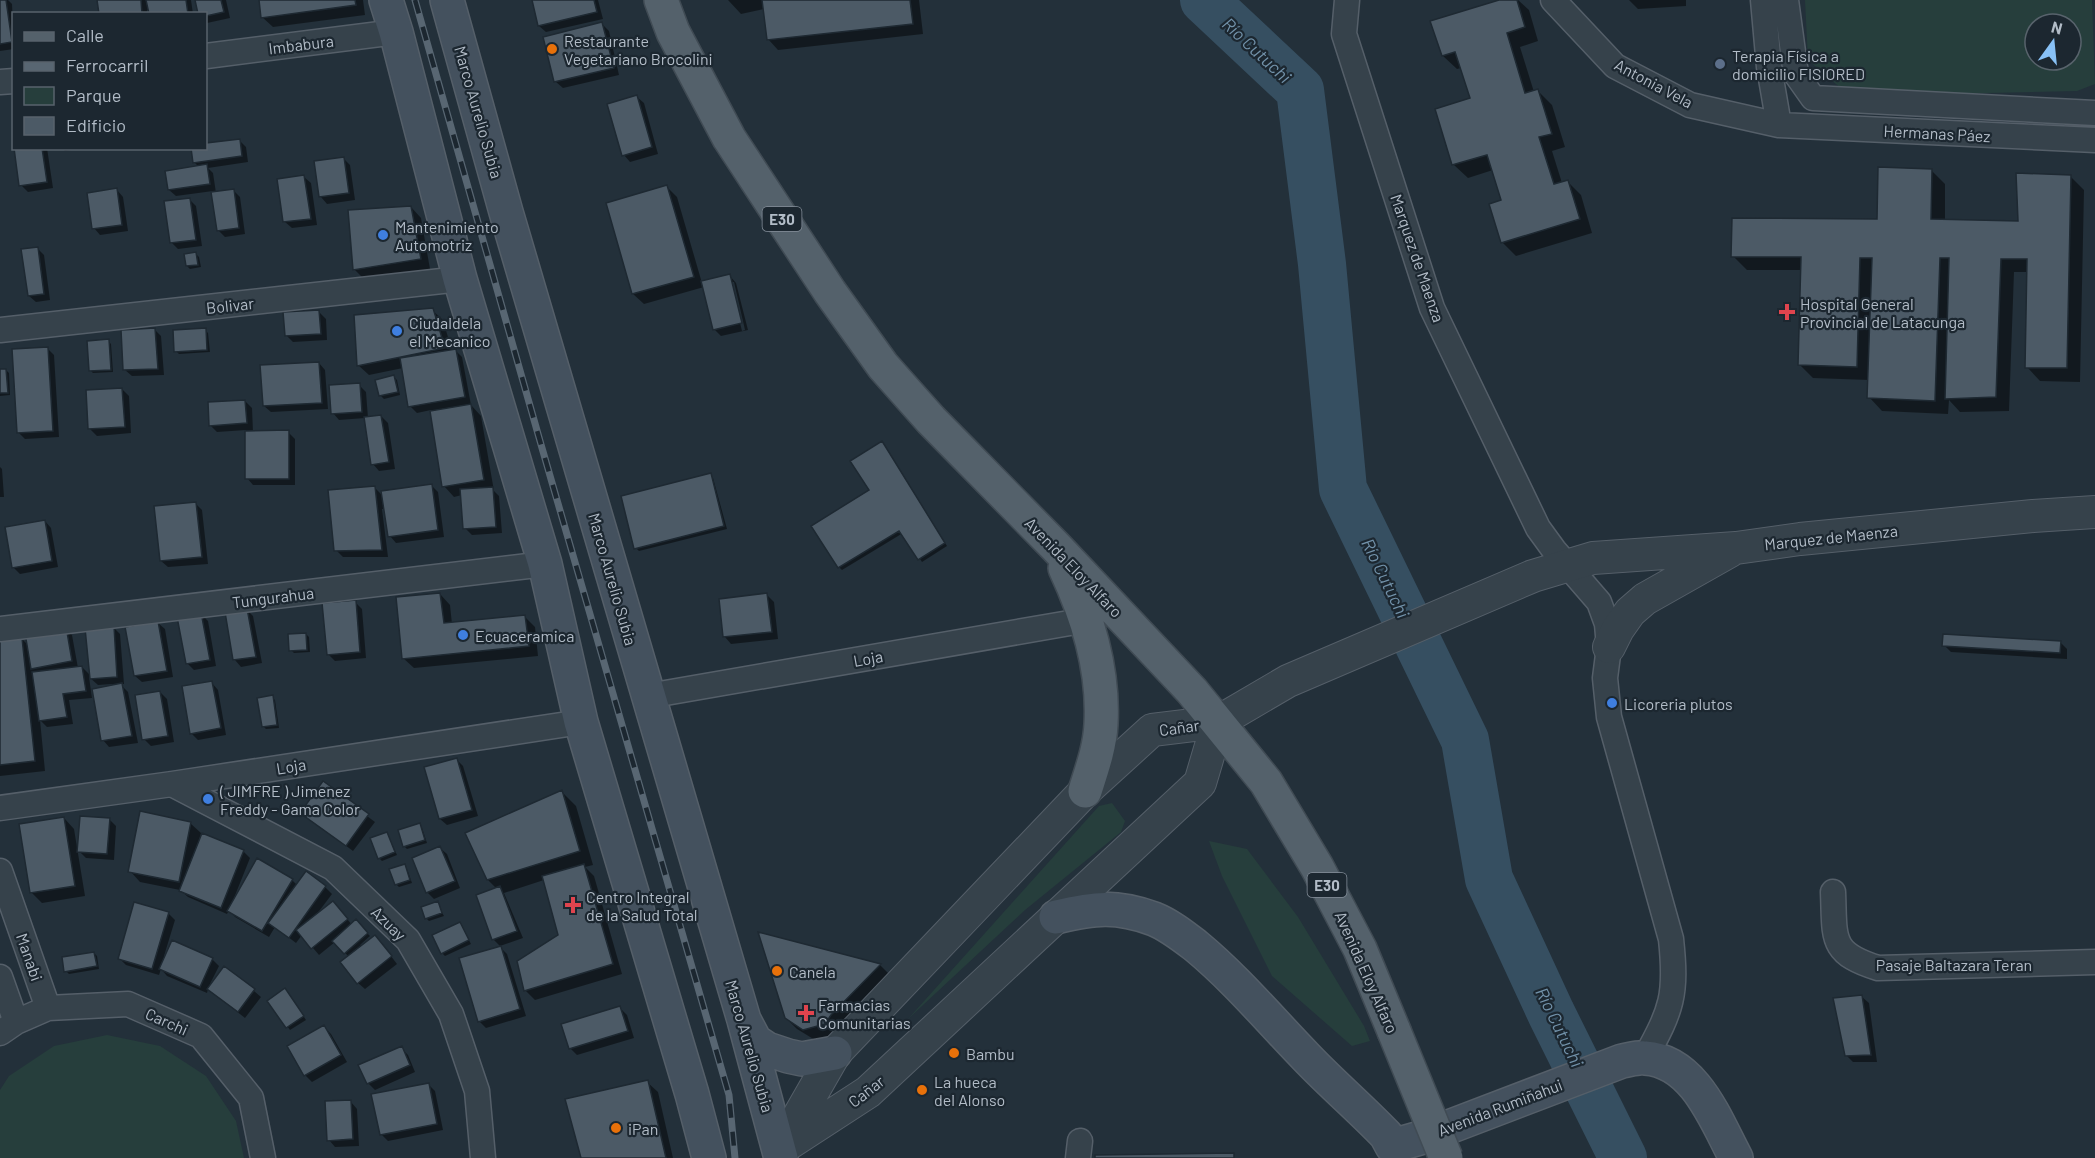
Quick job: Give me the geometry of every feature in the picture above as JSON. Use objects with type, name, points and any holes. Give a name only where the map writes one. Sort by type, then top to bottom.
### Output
[{"type":"main road","points":[[386,0],[460,279],[545,564],[581,722],[709,1158]]},
{"type":"main road","name":"Marco Aurelio Subia","points":[[447,0],[506,212],[744,1020],[778,1156]]},
{"type":"main road","name":"Avenida Eloy Alfaro","points":[[661,0],[673,32],[729,138],[830,292],[883,366],[931,420],[1149,645],[1218,722],[1266,782],[1317,867],[1360,949],[1446,1158]]},
{"type":"main road","points":[[1056,547],[1087,620],[1101,690],[1101,725],[1096,757],[1085,791]]},
{"type":"main road","points":[[1056,918],[1093,909],[1124,910],[1155,920],[1179,933],[1210,958],[1240,987],[1309,1060],[1386,1135],[1394,1152]]},
{"type":"main road","points":[[744,1020],[755,1041],[767,1049],[802,1059],[835,1053]]},
{"type":"main road","name":"Avenida Rumiñahui","points":[[1394,1152],[1420,1138],[1622,1060],[1645,1058],[1662,1062],[1679,1070],[1690,1080],[1700,1093],[1736,1158]]},
{"type":"street","name":"Marquez de Maenza","points":[[1347,0],[1344,34],[1432,308],[1538,528],[1599,602],[1607,624],[1610,647],[1605,678],[1609,717],[1671,939],[1674,971],[1673,994],[1665,1021],[1645,1058]]},
{"type":"street","name":"Antonia Vela","points":[[1553,0],[1616,66],[1690,105],[1779,125]]},
{"type":"street","points":[[1763,0],[1769,66],[1779,125]]},
{"type":"street","name":"Hermanas Páez","points":[[1786,0],[1796,74],[1813,98],[2095,113]]},
{"type":"street","name":"Imbabura","points":[[207,56],[396,32]]},
{"type":"street","name":"Hermanas Páez","points":[[1779,125],[2095,140]]},
{"type":"street","name":"Bolivar","points":[[0,330],[460,279]]},
{"type":"street","name":"Marquez de Maenza","points":[[1218,722],[1288,681],[1533,576],[1567,564],[1593,558],[1736,548],[1800,539],[2095,512]]},
{"type":"street","points":[[1610,647],[1618,629],[1630,612],[1646,599],[1736,548]]},
{"type":"street","name":"Tungurahua","points":[[0,630],[545,564]]},
{"type":"street","name":"Loja","points":[[648,696],[1087,620]]},
{"type":"street","name":"Loja","points":[[0,808],[581,722]]},
{"type":"street","name":"Cañar","points":[[1218,722],[1200,783],[868,1092],[778,1156],[835,1053],[1085,791],[1152,730],[1218,722]]},
{"type":"street","name":"Azuay","points":[[172,784],[333,868],[408,940],[451,1014],[477,1091],[483,1158]]},
{"type":"street","name":"Manabi","points":[[0,871],[48,1008]]},
{"type":"street","name":"Pasaje Baltazara Teran","points":[[1833,892],[1835,929],[1842,950],[1857,961],[1878,968],[2095,962]]},
{"type":"street","points":[[0,977],[8,1028]]},
{"type":"street","name":"Carchi","points":[[8,1028],[48,1008],[128,1004],[201,1036],[251,1098],[263,1158]]},
{"type":"green space","points":[[1805,0],[2092,0],[2095,84],[2077,91],[1850,96],[1808,60]]},
{"type":"green space","points":[[1112,803],[1125,821],[1121,832],[1025,910],[908,1019],[1099,806]]},
{"type":"green space","points":[[1209,841],[1247,849],[1298,917],[1364,1026],[1370,1041],[1352,1046],[1272,976],[1222,876]]},
{"type":"green space","points":[[107,1035],[160,1046],[206,1076],[236,1121],[244,1158],[0,1158],[0,1090],[9,1076],[54,1046]]},
{"type":"building","points":[[0,0],[6,0],[12,42],[0,44]]},
{"type":"building","points":[[97,0],[141,0],[142,12],[99,12]]},
{"type":"building","points":[[146,0],[186,0],[188,12],[149,12]]},
{"type":"building","points":[[195,0],[221,0],[224,12],[207,16],[207,12],[198,12]]},
{"type":"building","points":[[259,0],[355,0],[356,5],[261,18]]},
{"type":"building","points":[[532,0],[594,0],[597,12],[538,26]]},
{"type":"building","points":[[762,0],[910,0],[913,24],[767,40]]},
{"type":"building","points":[[1499,0],[1517,0],[1525,27],[1507,33],[1525,93],[1538,89],[1552,134],[1539,137],[1554,184],[1568,180],[1580,219],[1501,243],[1489,204],[1501,200],[1487,155],[1452,165],[1435,109],[1470,98],[1455,52],[1442,56],[1430,21]]},
{"type":"building","points":[[602,22],[614,68],[554,82],[543,37]]},
{"type":"building","points":[[637,95],[652,147],[622,156],[607,104]]},
{"type":"building","points":[[240,139],[242,156],[193,163],[191,150],[207,150],[207,143]]},
{"type":"building","points":[[14,150],[42,150],[47,182],[19,186]]},
{"type":"building","points":[[344,157],[349,193],[319,197],[314,161]]},
{"type":"building","points":[[207,164],[210,184],[168,190],[165,171]]},
{"type":"building","points":[[1878,167],[1932,169],[1931,219],[2018,221],[2016,173],[2071,175],[2067,368],[2025,368],[2027,259],[2001,259],[1996,397],[1945,399],[1949,258],[1940,258],[1935,401],[1867,398],[1872,258],[1860,258],[1857,367],[1798,365],[1801,257],[1731,257],[1732,218],[1877,219]]},
{"type":"building","points":[[304,175],[311,219],[283,222],[277,179]]},
{"type":"building","points":[[667,185],[694,277],[632,294],[606,203]]},
{"type":"building","points":[[117,188],[122,225],[92,229],[87,193]]},
{"type":"building","points":[[234,189],[239,228],[217,231],[211,192]]},
{"type":"building","points":[[190,198],[196,240],[170,243],[164,201]]},
{"type":"building","name":"Mantenimiento Automotriz","points":[[411,206],[421,259],[353,270],[348,210]]},
{"type":"building","points":[[38,247],[44,294],[28,296],[21,249]]},
{"type":"building","points":[[196,252],[198,265],[186,266],[184,254]]},
{"type":"building","points":[[730,274],[742,323],[713,330],[701,281]]},
{"type":"building","name":"Ciudaldela el Mecanico","points":[[433,308],[445,348],[357,366],[354,315]]},
{"type":"building","points":[[319,310],[321,334],[285,336],[283,312]]},
{"type":"building","points":[[155,328],[158,369],[123,370],[121,330]]},
{"type":"building","points":[[206,328],[207,350],[174,352],[173,330]]},
{"type":"building","points":[[109,339],[111,370],[89,371],[87,341]]},
{"type":"building","points":[[48,347],[53,431],[17,433],[12,349]]},
{"type":"building","points":[[456,349],[465,397],[408,407],[400,358]]},
{"type":"building","points":[[319,362],[322,403],[263,406],[260,365]]},
{"type":"building","points":[[0,369],[6,369],[8,393],[0,393]]},
{"type":"building","points":[[394,375],[398,392],[379,396],[375,380]]},
{"type":"building","points":[[360,383],[362,412],[331,414],[329,385]]},
{"type":"building","points":[[122,388],[125,427],[88,429],[86,390]]},
{"type":"building","points":[[245,400],[247,423],[209,426],[208,402]]},
{"type":"building","points":[[471,404],[484,480],[442,487],[430,411]]},
{"type":"building","points":[[381,415],[389,462],[371,465],[364,417]]},
{"type":"building","points":[[289,430],[289,479],[245,479],[245,431]]},
{"type":"building","points":[[882,441],[945,543],[918,560],[899,531],[838,568],[811,526],[869,490],[850,461]]},
{"type":"building","points":[[711,473],[724,526],[634,549],[621,496]]},
{"type":"building","points":[[432,484],[438,530],[388,537],[381,491]]},
{"type":"building","points":[[375,486],[382,550],[334,551],[328,490]]},
{"type":"building","points":[[493,487],[496,527],[463,529],[460,489]]},
{"type":"building","points":[[196,502],[202,557],[160,561],[154,506]]},
{"type":"building","points":[[45,520],[52,561],[12,568],[5,527]]},
{"type":"building","name":"Ecuaceramica","points":[[440,593],[444,623],[525,615],[529,646],[402,659],[396,597]]},
{"type":"building","points":[[767,593],[772,632],[723,637],[719,599]]},
{"type":"building","points":[[356,600],[360,652],[327,655],[322,603]]},
{"type":"building","points":[[247,608],[256,657],[233,660],[225,612]]},
{"type":"building","points":[[201,612],[210,660],[186,664],[177,617]]},
{"type":"building","points":[[158,621],[167,671],[134,676],[125,627]]},
{"type":"building","points":[[66,626],[72,661],[31,669],[25,633]]},
{"type":"building","points":[[114,626],[117,677],[90,679],[85,628]]},
{"type":"building","points":[[306,633],[307,650],[289,651],[288,634]]},
{"type":"building","points":[[1943,634],[2061,641],[2060,653],[1942,646]]},
{"type":"building","points":[[22,638],[35,761],[0,765],[0,640]]},
{"type":"building","points":[[82,666],[86,691],[63,694],[67,717],[39,721],[32,672]]},
{"type":"building","points":[[212,681],[221,728],[190,734],[182,686]]},
{"type":"building","points":[[122,683],[132,736],[101,741],[92,689]]},
{"type":"building","points":[[160,691],[168,736],[142,740],[135,695]]},
{"type":"building","points":[[273,695],[277,725],[262,727],[257,698]]},
{"type":"building","points":[[457,758],[472,810],[439,819],[424,767]]},
{"type":"building","points":[[323,781],[369,814],[346,846],[300,813]]},
{"type":"building","points":[[562,790],[580,851],[487,880],[465,833]]},
{"type":"building","points":[[140,811],[191,822],[179,882],[128,872]]},
{"type":"building","points":[[80,816],[110,818],[107,854],[77,852]]},
{"type":"building","points":[[64,817],[75,886],[30,893],[19,824]]},
{"type":"building","points":[[420,823],[425,840],[403,847],[398,830]]},
{"type":"building","points":[[387,832],[395,852],[378,859],[370,838]]},
{"type":"building","points":[[202,833],[244,850],[221,908],[179,891]]},
{"type":"building","points":[[440,846],[455,881],[426,893],[412,858]]},
{"type":"building","points":[[257,858],[293,879],[262,931],[227,911]]},
{"type":"building","points":[[405,864],[410,880],[395,885],[389,869]]},
{"type":"building","name":"Centro Integral de la Salud Total","points":[[584,864],[613,964],[524,991],[517,961],[558,935],[542,876]]},
{"type":"building","points":[[306,871],[326,886],[289,938],[268,923]]},
{"type":"building","points":[[500,886],[517,931],[492,940],[476,895]]},
{"type":"building","points":[[333,901],[348,919],[311,949],[296,930]]},
{"type":"building","points":[[438,901],[442,913],[425,919],[421,907]]},
{"type":"building","points":[[134,902],[169,912],[152,969],[118,959]]},
{"type":"building","points":[[356,919],[368,933],[344,954],[332,941]]},
{"type":"building","points":[[460,922],[469,940],[441,954],[432,935]]},
{"type":"building","points":[[758,932],[881,964],[825,1024],[803,1030],[785,1018]]},
{"type":"building","points":[[375,935],[392,956],[357,984],[340,962]]},
{"type":"building","points":[[172,940],[213,958],[200,987],[159,969]]},
{"type":"building","points":[[501,946],[520,1009],[478,1022],[459,958]]},
{"type":"building","points":[[94,952],[97,966],[64,972],[62,957]]},
{"type":"building","points":[[224,966],[255,989],[238,1012],[207,989]]},
{"type":"building","points":[[285,988],[304,1016],[286,1028],[267,1001]]},
{"type":"building","points":[[1862,995],[1871,1055],[1845,1056],[1833,998]]},
{"type":"building","points":[[620,1006],[628,1031],[569,1049],[561,1024]]},
{"type":"building","points":[[324,1025],[341,1055],[304,1076],[287,1046]]},
{"type":"building","points":[[402,1046],[410,1065],[367,1084],[358,1065]]},
{"type":"building","name":"iPan","points":[[648,1080],[666,1158],[581,1158],[565,1099]]},
{"type":"building","points":[[429,1083],[437,1124],[380,1135],[371,1094]]},
{"type":"building","points":[[351,1100],[353,1139],[327,1141],[325,1101]]},
{"type":"building","points":[[1234,1153],[1234,1158],[1095,1158],[1095,1155]]},
{"type":"waterway","name":"Río Cutuchi","points":[[1204,0],[1300,90],[1322,264],[1343,489],[1465,740],[1489,879],[1551,1013],[1623,1158]]},
{"type":"railway","points":[[415,0],[729,1095],[735,1158]]},
{"type":"place","name":"Restaurante Vegetariano Brocolini","points":[[552,49]]},
{"type":"place","name":"Terapia Física a domicilio FISIORED","points":[[1720,64]]},
{"type":"place","name":"Mantenimiento Automotriz","points":[[383,235]]},
{"type":"place","name":"Hospital General Provincial de Latacunga","points":[[1787,312]]},
{"type":"place","name":"Ciudaldela el Mecanico","points":[[397,331]]},
{"type":"place","name":"Ecuaceramica","points":[[463,635]]},
{"type":"place","name":"Licoreria plutos","points":[[1612,703]]},
{"type":"place","name":"( JIMFRE ) Jimenez Freddy - Gama Color","points":[[208,799]]},
{"type":"place","name":"Centro Integral de la Salud Total","points":[[573,905]]},
{"type":"place","name":"Canela","points":[[777,971]]},
{"type":"place","name":"Farmacias Comunitarias","points":[[806,1013]]},
{"type":"place","name":"Bambu","points":[[954,1053]]},
{"type":"place","name":"La hueca del Alonso","points":[[922,1090]]},
{"type":"place","name":"iPan","points":[[616,1128]]}]
